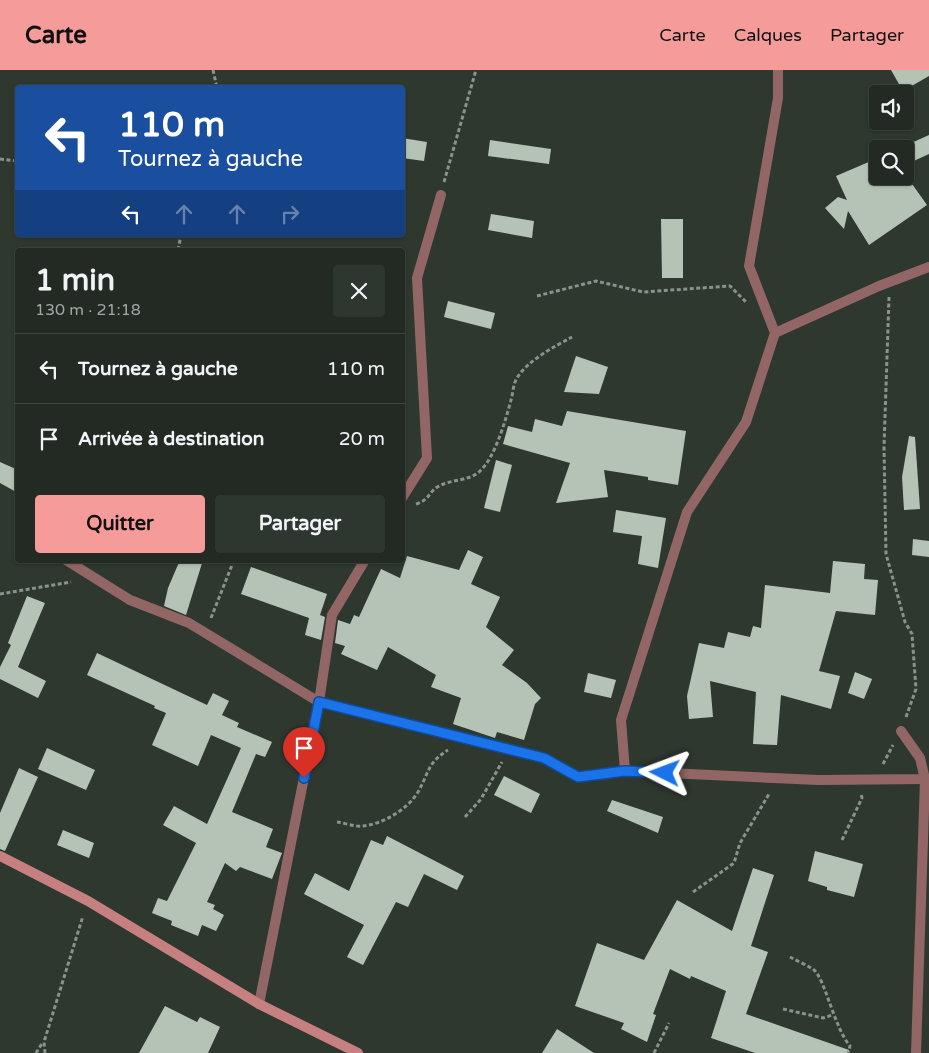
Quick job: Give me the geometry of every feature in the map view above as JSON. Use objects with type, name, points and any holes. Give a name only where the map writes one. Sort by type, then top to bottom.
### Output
[{"type":"main road","points":[[0,856],[88,901],[259,1004],[358,1053]]},
{"type":"street","points":[[625,771],[621,720],[687,512],[746,422],[776,334],[749,266],[778,98],[778,70]]},
{"type":"street","points":[[406,502],[426,458],[418,278],[441,195]]},
{"type":"street","points":[[776,334],[889,282],[929,267]]},
{"type":"street","points":[[71,563],[130,600],[189,623],[319,702],[544,758],[578,777],[625,771],[784,779],[927,779]]},
{"type":"street","points":[[259,1004],[319,702],[332,615],[363,563]]},
{"type":"street","points":[[901,731],[920,758],[927,779],[916,1053]]},
{"type":"path","points":[[213,70],[216,85]]},
{"type":"path","points":[[441,195],[476,70]]},
{"type":"path","points":[[0,158],[15,160]]},
{"type":"path","points":[[537,296],[596,281],[643,292],[730,286],[749,306]]},
{"type":"path","points":[[875,778],[901,731],[916,689],[912,634],[905,622],[886,554],[884,447],[889,282]]},
{"type":"path","points":[[406,502],[426,502],[436,488],[447,482],[466,478],[481,470],[491,454],[504,420],[516,378],[549,350],[572,337]]},
{"type":"path","points":[[205,633],[233,563]]},
{"type":"path","points":[[0,594],[94,578]]},
{"type":"path","points":[[336,822],[362,826],[391,816],[412,801],[424,780],[427,769],[436,757],[469,739]]},
{"type":"path","points":[[465,817],[481,799],[500,764],[512,750]]},
{"type":"path","points":[[693,892],[734,863],[740,843],[768,796],[784,779]]},
{"type":"path","points":[[842,840],[862,798],[855,780]]},
{"type":"path","points":[[36,1053],[44,1042],[88,901]]},
{"type":"path","points":[[790,957],[814,970],[820,979],[841,1036],[850,1046],[848,1053]]},
{"type":"path","points":[[783,1010],[823,1018],[832,1015]]},
{"type":"path","points":[[654,1053],[669,1023]]},
{"type":"path","points":[[44,1042],[45,1053]]},
{"type":"building","points":[[891,70],[929,70],[929,76],[913,85],[900,85]]},
{"type":"building","points":[[929,135],[929,154],[914,161],[914,142]]},
{"type":"building","points":[[405,138],[427,142],[424,161],[405,158]]},
{"type":"building","points":[[490,140],[551,149],[549,164],[488,156]]},
{"type":"building","points":[[869,162],[869,185],[913,185],[927,205],[869,245],[848,211],[844,229],[825,208],[838,197],[847,200],[836,176]]},
{"type":"building","points":[[491,214],[534,221],[532,238],[488,230]]},
{"type":"building","points":[[661,219],[683,219],[683,278],[662,278]]},
{"type":"building","points":[[448,301],[495,313],[491,329],[444,317]]},
{"type":"building","points":[[576,356],[608,367],[599,394],[564,392]]},
{"type":"building","points":[[567,411],[686,431],[678,485],[648,480],[648,477],[604,470],[608,497],[556,503],[570,463],[503,444],[508,426],[532,432],[535,419],[562,426]]},
{"type":"building","points":[[909,436],[915,437],[920,509],[904,510],[902,477]]},
{"type":"building","points":[[496,460],[512,465],[500,512],[484,508]]},
{"type":"building","points":[[0,462],[15,469],[15,491],[0,483]]},
{"type":"building","points":[[616,510],[666,518],[658,568],[638,564],[642,536],[613,532]]},
{"type":"building","points":[[913,539],[929,541],[929,557],[912,555]]},
{"type":"building","points":[[468,550],[483,557],[471,584],[500,597],[486,627],[514,650],[502,665],[527,683],[541,698],[535,704],[524,740],[497,732],[495,738],[453,724],[461,698],[431,687],[436,675],[388,647],[377,670],[341,654],[345,646],[335,643],[338,620],[350,624],[354,615],[359,617],[381,569],[400,578],[407,556],[459,570]]},
{"type":"building","points":[[833,561],[865,564],[864,579],[878,580],[875,615],[836,611],[819,671],[840,676],[831,709],[781,695],[777,745],[753,744],[756,692],[710,681],[713,717],[689,719],[687,696],[699,643],[724,648],[728,632],[750,637],[753,626],[761,628],[765,585],[830,593]]},
{"type":"building","points":[[179,563],[202,563],[186,615],[164,606],[168,588]]},
{"type":"building","points":[[251,567],[327,594],[320,615],[325,617],[321,640],[305,635],[309,618],[241,594]]},
{"type":"building","points":[[27,596],[45,603],[18,667],[46,681],[38,698],[0,679],[0,667],[11,645],[8,643]]},
{"type":"building","points":[[97,653],[207,705],[213,693],[229,701],[222,715],[239,723],[237,727],[272,742],[265,757],[256,754],[232,812],[273,829],[266,847],[282,853],[272,879],[240,867],[236,871],[225,863],[207,902],[215,905],[213,909],[224,915],[216,931],[202,925],[198,936],[171,925],[172,921],[152,913],[158,898],[167,901],[196,843],[163,825],[174,806],[207,824],[241,748],[211,735],[198,766],[152,745],[166,713],[154,708],[155,706],[87,675]]},
{"type":"building","points":[[855,672],[872,679],[864,699],[848,693]]},
{"type":"building","points":[[588,673],[616,680],[611,698],[584,692]]},
{"type":"building","points":[[47,748],[95,770],[86,790],[38,769]]},
{"type":"building","points":[[19,768],[38,777],[5,851],[0,849],[0,813]]},
{"type":"building","points":[[504,776],[540,794],[531,813],[494,795]]},
{"type":"building","points":[[612,800],[663,817],[658,833],[607,811]]},
{"type":"building","points":[[63,830],[94,843],[89,858],[57,845]]},
{"type":"building","points":[[387,836],[464,876],[457,890],[424,874],[408,907],[396,902],[363,965],[347,957],[364,925],[304,894],[315,873],[349,891],[371,840],[383,845]]},
{"type":"building","points":[[815,851],[863,864],[854,897],[827,890],[827,887],[808,881]]},
{"type":"building","points":[[753,868],[774,875],[751,946],[768,952],[746,1014],[849,1050],[849,1053],[755,1053],[711,1038],[726,991],[691,976],[690,979],[670,969],[653,1014],[656,1015],[647,1042],[621,1029],[624,1023],[575,1006],[597,943],[644,960],[677,900],[732,931]]},
{"type":"building","points":[[165,1006],[197,1022],[200,1017],[220,1027],[208,1053],[139,1053]]},
{"type":"building","points":[[557,1029],[594,1053],[542,1053]]},
{"type":"route","points":[[304,778],[319,702],[544,758],[578,777],[625,771],[665,773]]}]
